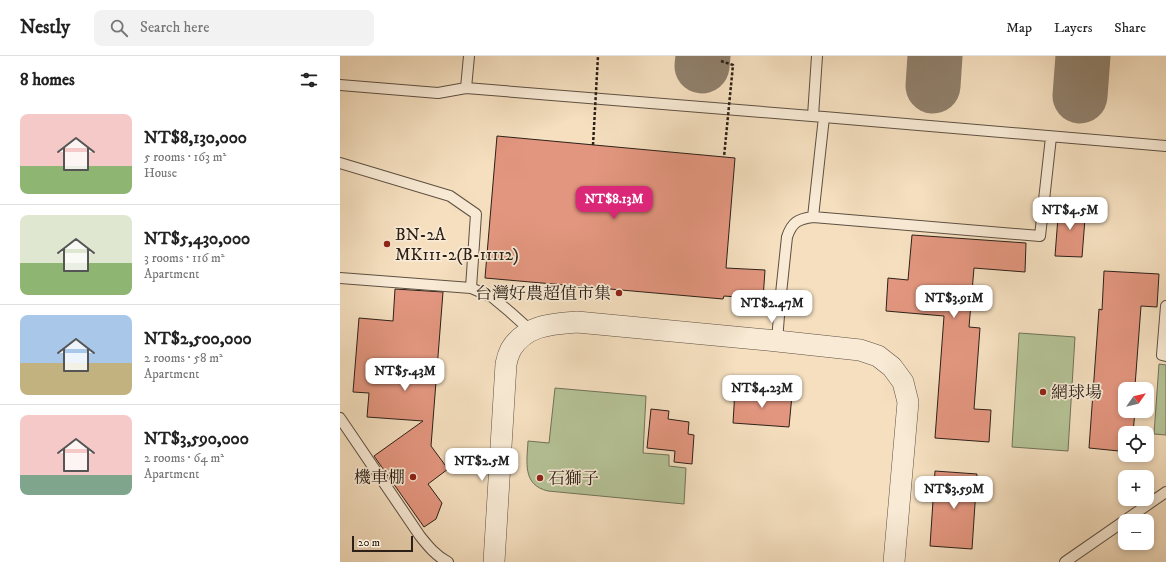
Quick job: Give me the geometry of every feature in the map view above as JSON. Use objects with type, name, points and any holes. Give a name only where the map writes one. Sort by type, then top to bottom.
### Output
[{"type":"street","points":[[494,562],[506,364],[510,350],[518,339],[530,330],[551,324],[577,322],[860,350],[878,356],[892,367],[903,382],[908,402],[894,562]]},
{"type":"lane","points":[[466,88],[468,56]]},
{"type":"lane","points":[[813,116],[818,56]]},
{"type":"lane","points":[[340,85],[438,93],[466,88],[1166,146]]},
{"type":"lane","points":[[813,217],[824,117]]},
{"type":"lane","points":[[777,341],[787,237],[790,228],[796,222],[813,217],[1040,236],[1051,137]]},
{"type":"lane","points":[[340,163],[450,196],[476,214],[471,288]]},
{"type":"lane","points":[[340,278],[471,288],[492,297],[530,330]]},
{"type":"lane","points":[[1166,306],[1162,355],[1166,356]]},
{"type":"lane","points":[[340,418],[420,536],[430,549],[448,562]]},
{"type":"lane","points":[[1064,562],[1166,492]]},
{"type":"path","points":[[593,145],[598,56]]},
{"type":"path","points":[[721,61],[733,65],[724,156]]},
{"type":"green space","name":"網球場","points":[[1019,333],[1075,337],[1068,451],[1012,447]]},
{"type":"green space","points":[[1159,364],[1166,365],[1166,435],[1154,434]]},
{"type":"green space","points":[[555,388],[646,396],[643,453],[669,455],[669,466],[686,468],[684,504],[548,491],[534,484],[528,472],[528,441],[549,443]]},
{"type":"building","points":[[497,136],[735,158],[726,268],[765,270],[763,299],[724,296],[723,299],[485,278]]},
{"type":"building","points":[[1059,204],[1086,206],[1082,257],[1055,256]]},
{"type":"building","points":[[912,235],[1026,243],[1025,272],[974,268],[969,327],[980,328],[974,409],[991,410],[989,442],[935,438],[944,316],[886,311],[888,278],[908,280]]},
{"type":"building","points":[[1104,271],[1159,274],[1157,307],[1141,306],[1135,382],[1118,382],[1118,418],[1134,418],[1134,426],[1118,426],[1118,451],[1089,448],[1099,309],[1102,310]]},
{"type":"building","points":[[395,289],[443,292],[431,446],[448,469],[428,484],[442,503],[436,519],[424,527],[374,456],[423,421],[367,417],[369,393],[353,392],[359,318],[393,321]]},
{"type":"building","points":[[735,390],[792,395],[789,427],[733,423]]},
{"type":"building","points":[[651,409],[669,411],[668,419],[689,422],[688,434],[694,435],[692,464],[674,462],[675,451],[647,448]]},
{"type":"building","points":[[935,471],[977,474],[972,549],[930,546]]},
{"type":"taxiway","points":[[702,66],[703,56]]},
{"type":"taxiway","points":[[933,86],[935,56]]},
{"type":"taxiway","points":[[1080,96],[1083,56]]},
{"type":"place","name":"BN-2A MK111-2(B-11112)","points":[[387,244]]},
{"type":"place","name":"台灣好農超值市集","points":[[619,293]]},
{"type":"place","name":"網球場","points":[[1043,392]]},
{"type":"place","name":"機車棚","points":[[413,477]]},
{"type":"place","name":"石獅子","points":[[540,478]]}]
